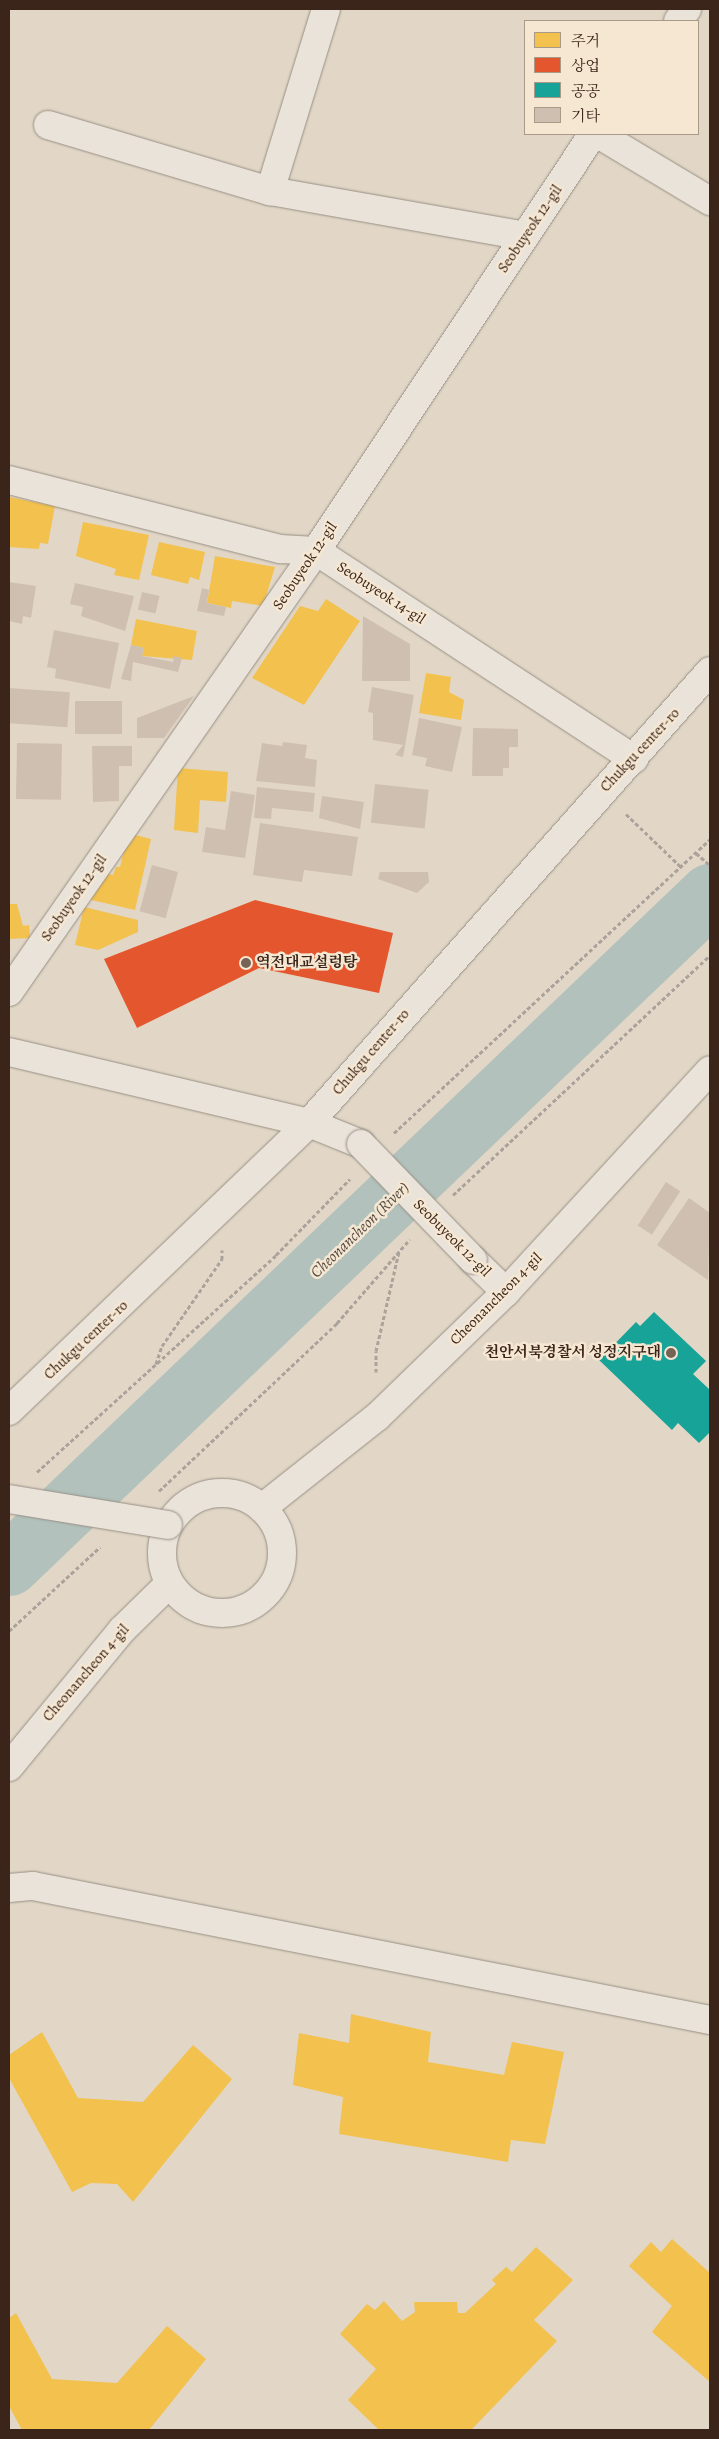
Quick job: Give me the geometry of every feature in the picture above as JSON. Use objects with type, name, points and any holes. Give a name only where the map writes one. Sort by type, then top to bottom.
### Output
[{"type":"street","points":[[270,190],[326,9]]},
{"type":"street","points":[[679,20],[687,9]]},
{"type":"street","points":[[48,125],[270,190],[525,236]]},
{"type":"street","name":"Seobuyeok 12-gil","points":[[9,992],[316,551],[592,135]]},
{"type":"street","points":[[600,135],[710,201]]},
{"type":"street","points":[[9,480],[280,549],[316,551]]},
{"type":"street","name":"Seobuyeok 14-gil","points":[[316,551],[634,760]]},
{"type":"street","name":"Chukgu center-ro","points":[[9,1411],[224,1207],[309,1123],[602,791],[634,760],[710,671]]},
{"type":"street","name":"Seobuyeok 12-gil","points":[[9,1052],[309,1123],[361,1144],[506,1292]]},
{"type":"street","name":"Cheonancheon 4-gil","points":[[262,1508],[377,1416],[506,1292],[710,1070]]},
{"type":"street","points":[[229,1493],[262,1508],[279,1537],[281,1564],[274,1584],[260,1600],[242,1610],[221,1614],[200,1610],[169,1584],[162,1545],[168,1525],[186,1506],[210,1494],[229,1493]]},
{"type":"street","points":[[9,1499],[168,1525]]},
{"type":"street","name":"Cheonancheon 4-gil","points":[[9,1767],[122,1630],[169,1584]]},
{"type":"street","points":[[9,1888],[33,1886],[710,2020]]},
{"type":"path","points":[[602,791],[681,867]]},
{"type":"path","points":[[696,853],[710,865]]},
{"type":"path","points":[[447,1202],[710,955]]},
{"type":"path","points":[[155,1366],[162,1346],[222,1259],[224,1207]]},
{"type":"path","points":[[157,1493],[337,1323],[413,1237]]},
{"type":"path","points":[[377,1416],[376,1351],[399,1251]]},
{"type":"path","points":[[9,1631],[108,1539]]},
{"type":"building: 주거","points":[[9,497],[55,506],[48,544],[40,543],[39,549],[9,547]]},
{"type":"building: 주거","points":[[83,522],[149,535],[139,580],[114,575],[116,569],[76,556]]},
{"type":"building: 주거","points":[[159,542],[205,552],[199,580],[190,577],[188,584],[151,575]]},
{"type":"building: 주거","points":[[215,556],[275,567],[263,606],[232,601],[231,608],[207,603]]},
{"type":"building: 주거","points":[[326,599],[360,621],[304,705],[252,678],[300,606],[318,611]]},
{"type":"building: 주거","points":[[136,619],[197,631],[192,660],[142,656],[144,648],[131,645]]},
{"type":"building: 주거","points":[[426,673],[451,677],[449,692],[464,700],[461,720],[419,713]]},
{"type":"building: 주거","points":[[178,768],[228,772],[226,802],[200,800],[198,833],[174,830]]},
{"type":"building: 주거","points":[[128,833],[151,839],[135,910],[87,899],[99,872],[113,875],[116,867],[120,867]]},
{"type":"building: 주거","points":[[9,904],[17,904],[23,926],[29,925],[30,938],[9,939]]},
{"type":"building: 주거","points":[[84,907],[138,920],[138,932],[98,950],[75,945]]},
{"type":"building: 주거","points":[[351,2014],[431,2032],[428,2062],[504,2075],[512,2042],[564,2052],[545,2144],[511,2140],[508,2162],[339,2134],[343,2097],[293,2085],[299,2033],[349,2043]]},
{"type":"building: 주거","points":[[42,2032],[78,2098],[143,2102],[193,2045],[232,2079],[133,2202],[117,2184],[91,2183],[72,2192],[9,2078],[9,2055]]},
{"type":"building: 주거","points":[[672,2239],[710,2273],[710,2382],[652,2332],[672,2306],[629,2266],[651,2242],[661,2252]]},
{"type":"building: 주거","points":[[536,2247],[573,2280],[534,2320],[557,2341],[471,2430],[379,2430],[348,2400],[376,2369],[340,2334],[367,2304],[375,2310],[384,2301],[402,2321],[415,2312],[414,2302],[457,2302],[458,2313],[465,2313],[496,2284],[492,2280],[506,2267],[512,2272]]},
{"type":"building: 주거","points":[[16,2313],[52,2379],[117,2383],[167,2326],[206,2359],[149,2430],[22,2430],[9,2406],[9,2318]]},
{"type":"building: 상업","name":"역전대교설렁탕","points":[[255,900],[393,933],[379,993],[259,968],[137,1028],[104,959]]},
{"type":"building: 공공","points":[[654,1312],[706,1361],[693,1374],[710,1390],[710,1432],[699,1443],[678,1423],[672,1430],[599,1360],[636,1322],[640,1326]]},
{"type":"building: 기타","points":[[9,582],[36,586],[31,618],[23,616],[22,624],[9,621]]},
{"type":"building: 기타","points":[[75,583],[134,596],[125,631],[81,616],[83,607],[70,604]]},
{"type":"building: 기타","points":[[202,588],[209,590],[207,603],[226,607],[224,616],[197,611]]},
{"type":"building: 기타","points":[[142,592],[160,596],[155,614],[138,610]]},
{"type":"building: 기타","points":[[363,616],[410,644],[410,681],[362,681]]},
{"type":"building: 기타","points":[[54,630],[119,643],[110,689],[55,678],[56,669],[47,667]]},
{"type":"building: 기타","points":[[131,645],[144,648],[142,656],[173,662],[174,656],[182,658],[178,672],[133,662],[131,681],[121,679]]},
{"type":"building: 기타","points":[[372,687],[414,695],[403,757],[395,755],[403,745],[373,740],[373,713],[368,712]]},
{"type":"building: 기타","points":[[9,688],[70,692],[67,727],[9,723]]},
{"type":"building: 기타","points":[[194,696],[164,738],[137,738],[137,718]]},
{"type":"building: 기타","points":[[75,701],[122,701],[122,734],[75,734]]},
{"type":"building: 기타","points":[[419,718],[462,727],[452,772],[425,766],[427,758],[412,755]]},
{"type":"building: 기타","points":[[473,728],[518,729],[518,747],[509,747],[509,768],[503,768],[503,776],[472,776]]},
{"type":"building: 기타","points":[[283,742],[307,745],[305,758],[317,760],[315,787],[256,781],[262,743],[282,746]]},
{"type":"building: 기타","points":[[17,743],[62,744],[61,800],[16,799]]},
{"type":"building: 기타","points":[[92,746],[132,746],[132,766],[119,766],[119,801],[93,802]]},
{"type":"building: 기타","points":[[375,784],[429,790],[425,828],[371,823]]},
{"type":"building: 기타","points":[[257,787],[315,793],[313,812],[272,808],[271,819],[254,818]]},
{"type":"building: 기타","points":[[231,791],[255,795],[245,858],[202,852],[206,827],[225,830]]},
{"type":"building: 기타","points":[[322,796],[364,802],[360,829],[319,818]]},
{"type":"building: 기타","points":[[260,823],[358,837],[352,876],[304,870],[302,882],[253,875]]},
{"type":"building: 기타","points":[[152,865],[178,872],[166,918],[140,911]]},
{"type":"building: 기타","points":[[380,872],[428,872],[429,882],[417,893],[378,879]]},
{"type":"building: 기타","points":[[666,1182],[680,1191],[652,1235],[638,1226]]},
{"type":"building: 기타","points":[[689,1198],[710,1213],[708,1280],[657,1245]]},
{"type":"waterway","name":"Cheonancheon (River)","points":[[9,1565],[710,895]]},
{"type":"place","name":"역전대교설렁탕","points":[[246,963]]},
{"type":"place","name":"천안서북경찰서 성정지구대","points":[[671,1353]]}]
